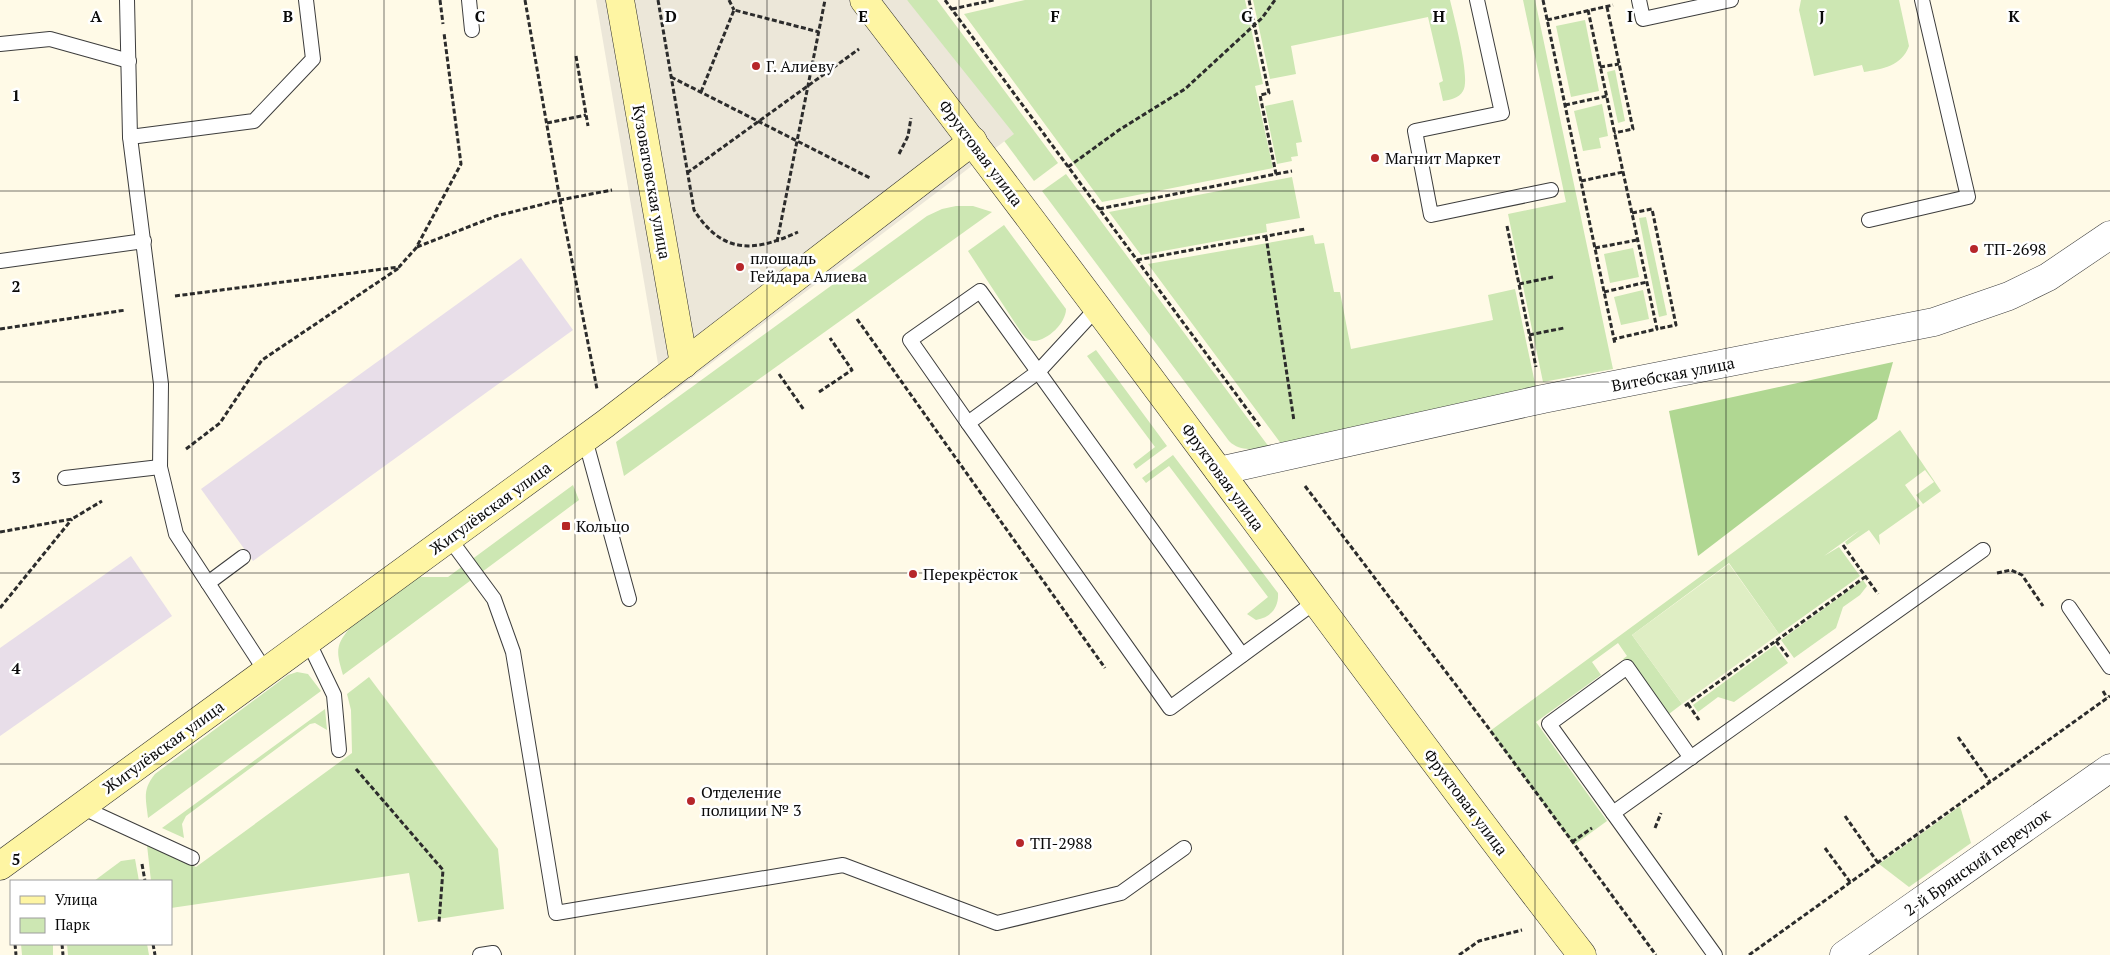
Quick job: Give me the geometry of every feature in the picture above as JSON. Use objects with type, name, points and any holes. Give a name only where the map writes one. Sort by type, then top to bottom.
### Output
[{"type":"street","name":"Кузоватовская улица","points":[[620,0],[684,364]]},
{"type":"street","name":"Фруктовая улица","points":[[864,0],[973,142],[1315,602],[1582,955]]},
{"type":"street","name":"Жигулёвская улица","points":[[0,866],[585,438],[973,142]]},
{"type":"street","name":"Витебская улица","points":[[1219,471],[1542,399],[1934,322],[2009,296],[2071,262],[2110,235]]},
{"type":"street","name":"2-й Брянский переулок","points":[[1844,955],[2110,768]]},
{"type":"lane","points":[[126,0],[130,137],[161,384],[160,467],[176,534],[266,672]]},
{"type":"lane","points":[[130,137],[254,121],[313,59],[306,0]]},
{"type":"lane","points":[[468,0],[472,30]]},
{"type":"lane","points":[[1478,0],[1502,113],[1415,131],[1431,215],[1551,190]]},
{"type":"lane","points":[[1639,0],[1643,19],[1731,0]]},
{"type":"lane","points":[[1869,220],[1968,196],[1922,0]]},
{"type":"lane","points":[[0,44],[50,39],[129,61]]},
{"type":"lane","points":[[0,261],[144,241]]},
{"type":"lane","points":[[1242,655],[980,291],[910,340],[1170,708],[1315,602]]},
{"type":"lane","points":[[968,423],[1038,372],[1097,308]]},
{"type":"lane","points":[[585,438],[629,599]]},
{"type":"lane","points":[[65,478],[160,467]]},
{"type":"lane","points":[[449,538],[494,599],[513,652],[556,913],[843,865],[997,923],[1121,893],[1184,848]]},
{"type":"lane","points":[[1613,813],[1984,550]]},
{"type":"lane","points":[[208,583],[243,558]]},
{"type":"lane","points":[[2069,607],[2110,667]]},
{"type":"lane","points":[[308,641],[334,695],[339,750]]},
{"type":"lane","points":[[1691,758],[1627,668],[1549,724],[1715,955]]},
{"type":"lane","points":[[81,807],[192,858]]},
{"type":"lane","points":[[480,955],[493,953],[494,955]]},
{"type":"path","points":[[160,467],[220,423],[262,360],[399,267],[416,248],[460,164],[440,0]]},
{"type":"path","points":[[525,0],[560,200],[597,389]]},
{"type":"path","points":[[658,0],[694,210],[702,223],[715,235],[742,246],[754,247],[777,242],[801,231]]},
{"type":"path","points":[[701,92],[734,10],[729,0]]},
{"type":"path","points":[[777,242],[825,0]]},
{"type":"path","points":[[946,0],[1264,432]]},
{"type":"path","points":[[952,9],[994,0]]},
{"type":"path","points":[[1250,0],[1269,93],[1260,95],[1276,174]]},
{"type":"path","points":[[1068,167],[1119,130],[1185,89],[1262,18],[1275,0]]},
{"type":"path","points":[[1543,0],[1615,344]]},
{"type":"path","points":[[1548,20],[1621,3]]},
{"type":"path","points":[[1606,7],[1633,129],[1614,133]]},
{"type":"path","points":[[734,10],[820,32]]},
{"type":"path","points":[[1588,10],[1657,329]]},
{"type":"path","points":[[687,173],[866,44]]},
{"type":"path","points":[[576,56],[588,126]]},
{"type":"path","points":[[630,57],[875,180],[869,185]]},
{"type":"path","points":[[1600,67],[1618,64]]},
{"type":"path","points":[[1565,105],[1607,96]]},
{"type":"path","points":[[896,159],[908,136],[912,121],[911,114]]},
{"type":"path","points":[[547,123],[586,115]]},
{"type":"path","points":[[1099,208],[1292,171]]},
{"type":"path","points":[[1581,181],[1623,172]]},
{"type":"path","points":[[416,248],[496,216],[560,200],[612,190]]},
{"type":"path","points":[[1501,201],[1542,399]]},
{"type":"path","points":[[1614,339],[1676,325],[1652,209],[1632,213]]},
{"type":"path","points":[[1137,260],[1305,228]]},
{"type":"path","points":[[1266,236],[1298,454]]},
{"type":"path","points":[[1595,248],[1637,240]]},
{"type":"path","points":[[0,328],[152,306],[180,294],[399,267]]},
{"type":"path","points":[[1519,284],[1553,277]]},
{"type":"path","points":[[1604,292],[1647,282]]},
{"type":"path","points":[[858,319],[1106,668]]},
{"type":"path","points":[[1529,335],[1564,328]]},
{"type":"path","points":[[819,392],[852,370],[830,338]]},
{"type":"path","points":[[779,374],[804,410]]},
{"type":"path","points":[[1303,484],[1481,718],[1656,955]]},
{"type":"path","points":[[0,608],[72,519],[104,500]]},
{"type":"path","points":[[0,532],[72,519]]},
{"type":"path","points":[[1665,721],[1865,576],[1843,545]]},
{"type":"path","points":[[1996,573],[2011,570],[2022,575],[2044,608]]},
{"type":"path","points":[[1749,955],[2109,697],[2101,690]]},
{"type":"path","points":[[1958,737],[1990,782]]},
{"type":"path","points":[[339,750],[444,870],[439,922]]},
{"type":"path","points":[[1656,834],[1655,828],[1658,817],[1664,808]]},
{"type":"path","points":[[1845,816],[1878,863]]},
{"type":"path","points":[[1825,848],[1850,882]]},
{"type":"path","points":[[1459,955],[1479,941],[1557,922]]},
{"type":"shaded area","name":"площадь Гейдара Алиева","points":[[596,0],[907,0],[1014,134],[664,399]]},
{"type":"shaded area","points":[[521,258],[573,330],[253,561],[201,489]]},
{"type":"shaded area","points":[[131,556],[172,616],[0,736],[0,648]]},
{"type":"green space","points":[[907,0],[937,0],[1058,163],[1034,181],[913,19]]},
{"type":"green space","points":[[1025,0],[1245,0],[1263,84],[1255,86],[1273,168],[1102,202],[964,14]]},
{"type":"green space","points":[[1253,0],[1450,0],[1465,74],[1463,91],[1457,97],[1443,101],[1439,83],[1443,81],[1428,17],[1291,46],[1296,74],[1270,79]]},
{"type":"green space","points":[[1523,0],[1535,0],[1613,369],[1543,382],[1508,214],[1566,202]]},
{"type":"green space","points":[[1801,0],[1899,0],[1909,46],[1906,53],[1902,58],[1884,68],[1864,72],[1862,65],[1814,76],[1799,10]]},
{"type":"green space","points":[[1585,20],[1599,91],[1571,97],[1556,26]]},
{"type":"green space","points":[[1615,70],[1625,121],[1618,123],[1607,72]]},
{"type":"green space","points":[[1293,100],[1302,142],[1296,143],[1298,156],[1291,157],[1292,161],[1277,164],[1265,106]]},
{"type":"green space","points":[[1602,104],[1608,136],[1599,138],[1601,148],[1583,151],[1574,111]]},
{"type":"green space","points":[[1066,174],[1269,447],[1243,448],[1229,441],[1042,191]]},
{"type":"green space","points":[[1292,177],[1300,218],[1266,224],[1267,232],[1141,255],[1109,212]]},
{"type":"green space","points":[[956,206],[973,206],[992,212],[624,476],[616,442],[927,216],[942,209]]},
{"type":"green space","points":[[1646,217],[1667,315],[1659,317],[1639,218]]},
{"type":"green space","points":[[1004,225],[1066,309],[1060,325],[1045,338],[1039,340],[1030,340],[1022,334],[968,251]]},
{"type":"green space","points":[[1313,235],[1315,244],[1324,243],[1334,292],[1340,292],[1351,349],[1493,320],[1488,295],[1515,289],[1536,388],[1282,445],[1148,264]]},
{"type":"green space","points":[[1633,248],[1639,277],[1610,283],[1604,254]]},
{"type":"green space","points":[[1643,290],[1649,319],[1621,325],[1614,297]]},
{"type":"green space","points":[[1096,350],[1167,446],[1136,469],[1133,464],[1155,447],[1087,356]]},
{"type":"green space","points":[[1893,362],[1877,419],[1698,556],[1669,411]]},
{"type":"green space","points":[[1900,430],[1941,491],[1923,504],[1916,495],[1934,482],[1925,470],[1905,485],[1920,506],[1879,535],[1880,545],[1869,530],[1847,545],[1845,542],[1860,530],[1824,556],[1839,547],[1860,576],[1779,634],[1729,563],[1632,635],[1682,704],[1665,717],[1623,659],[1627,656],[1618,643],[1592,662],[1601,675],[1536,722],[1607,821],[1574,845],[1490,731]]},
{"type":"green space","points":[[1173,455],[1278,593],[1275,608],[1269,615],[1256,620],[1247,614],[1268,597],[1169,466],[1146,483],[1142,478]]},
{"type":"green space","points":[[573,485],[579,500],[343,675],[338,650],[341,640],[350,628],[419,577],[448,577]]},
{"type":"green space","points":[[1729,564],[1779,634],[1682,704],[1632,635]]},
{"type":"green space","points":[[1863,580],[1867,586],[1860,595],[1843,607],[1836,628],[1794,658],[1781,640]]},
{"type":"green space","points":[[1775,645],[1788,663],[1734,702],[1718,697],[1698,712],[1693,705]]},
{"type":"green space","points":[[297,672],[308,674],[321,691],[148,818],[147,790],[155,774],[288,675]]},
{"type":"green space","points":[[369,677],[498,849],[504,909],[418,922],[409,873],[172,908],[172,880],[151,880],[147,845],[196,867],[352,753],[351,710],[347,694]]},
{"type":"green space","points":[[325,709],[327,730],[315,723],[310,724],[186,816],[182,824],[184,838],[162,828]]},
{"type":"green space","points":[[1960,806],[1971,843],[1909,887],[1879,864]]},
{"type":"green space","points":[[135,859],[139,880],[95,880],[121,861]]},
{"type":"green space","points":[[21,945],[53,945],[53,955],[22,955]]},
{"type":"green space","points":[[67,945],[147,945],[149,955],[68,955]]},
{"type":"place","name":"Г. Алиеву","points":[[756,66]]},
{"type":"place","name":"Магнит Маркет","points":[[1375,158]]},
{"type":"place","name":"ТП-2698","points":[[1974,249]]},
{"type":"place","name":"площадь Гейдара Алиева","points":[[740,267]]},
{"type":"place","name":"Кольцо","points":[[566,526]]},
{"type":"place","name":"Перекрёсток","points":[[913,574]]},
{"type":"place","name":"Отделение полиции № 3","points":[[691,801]]},
{"type":"place","name":"ТП-2988","points":[[1020,843]]}]
